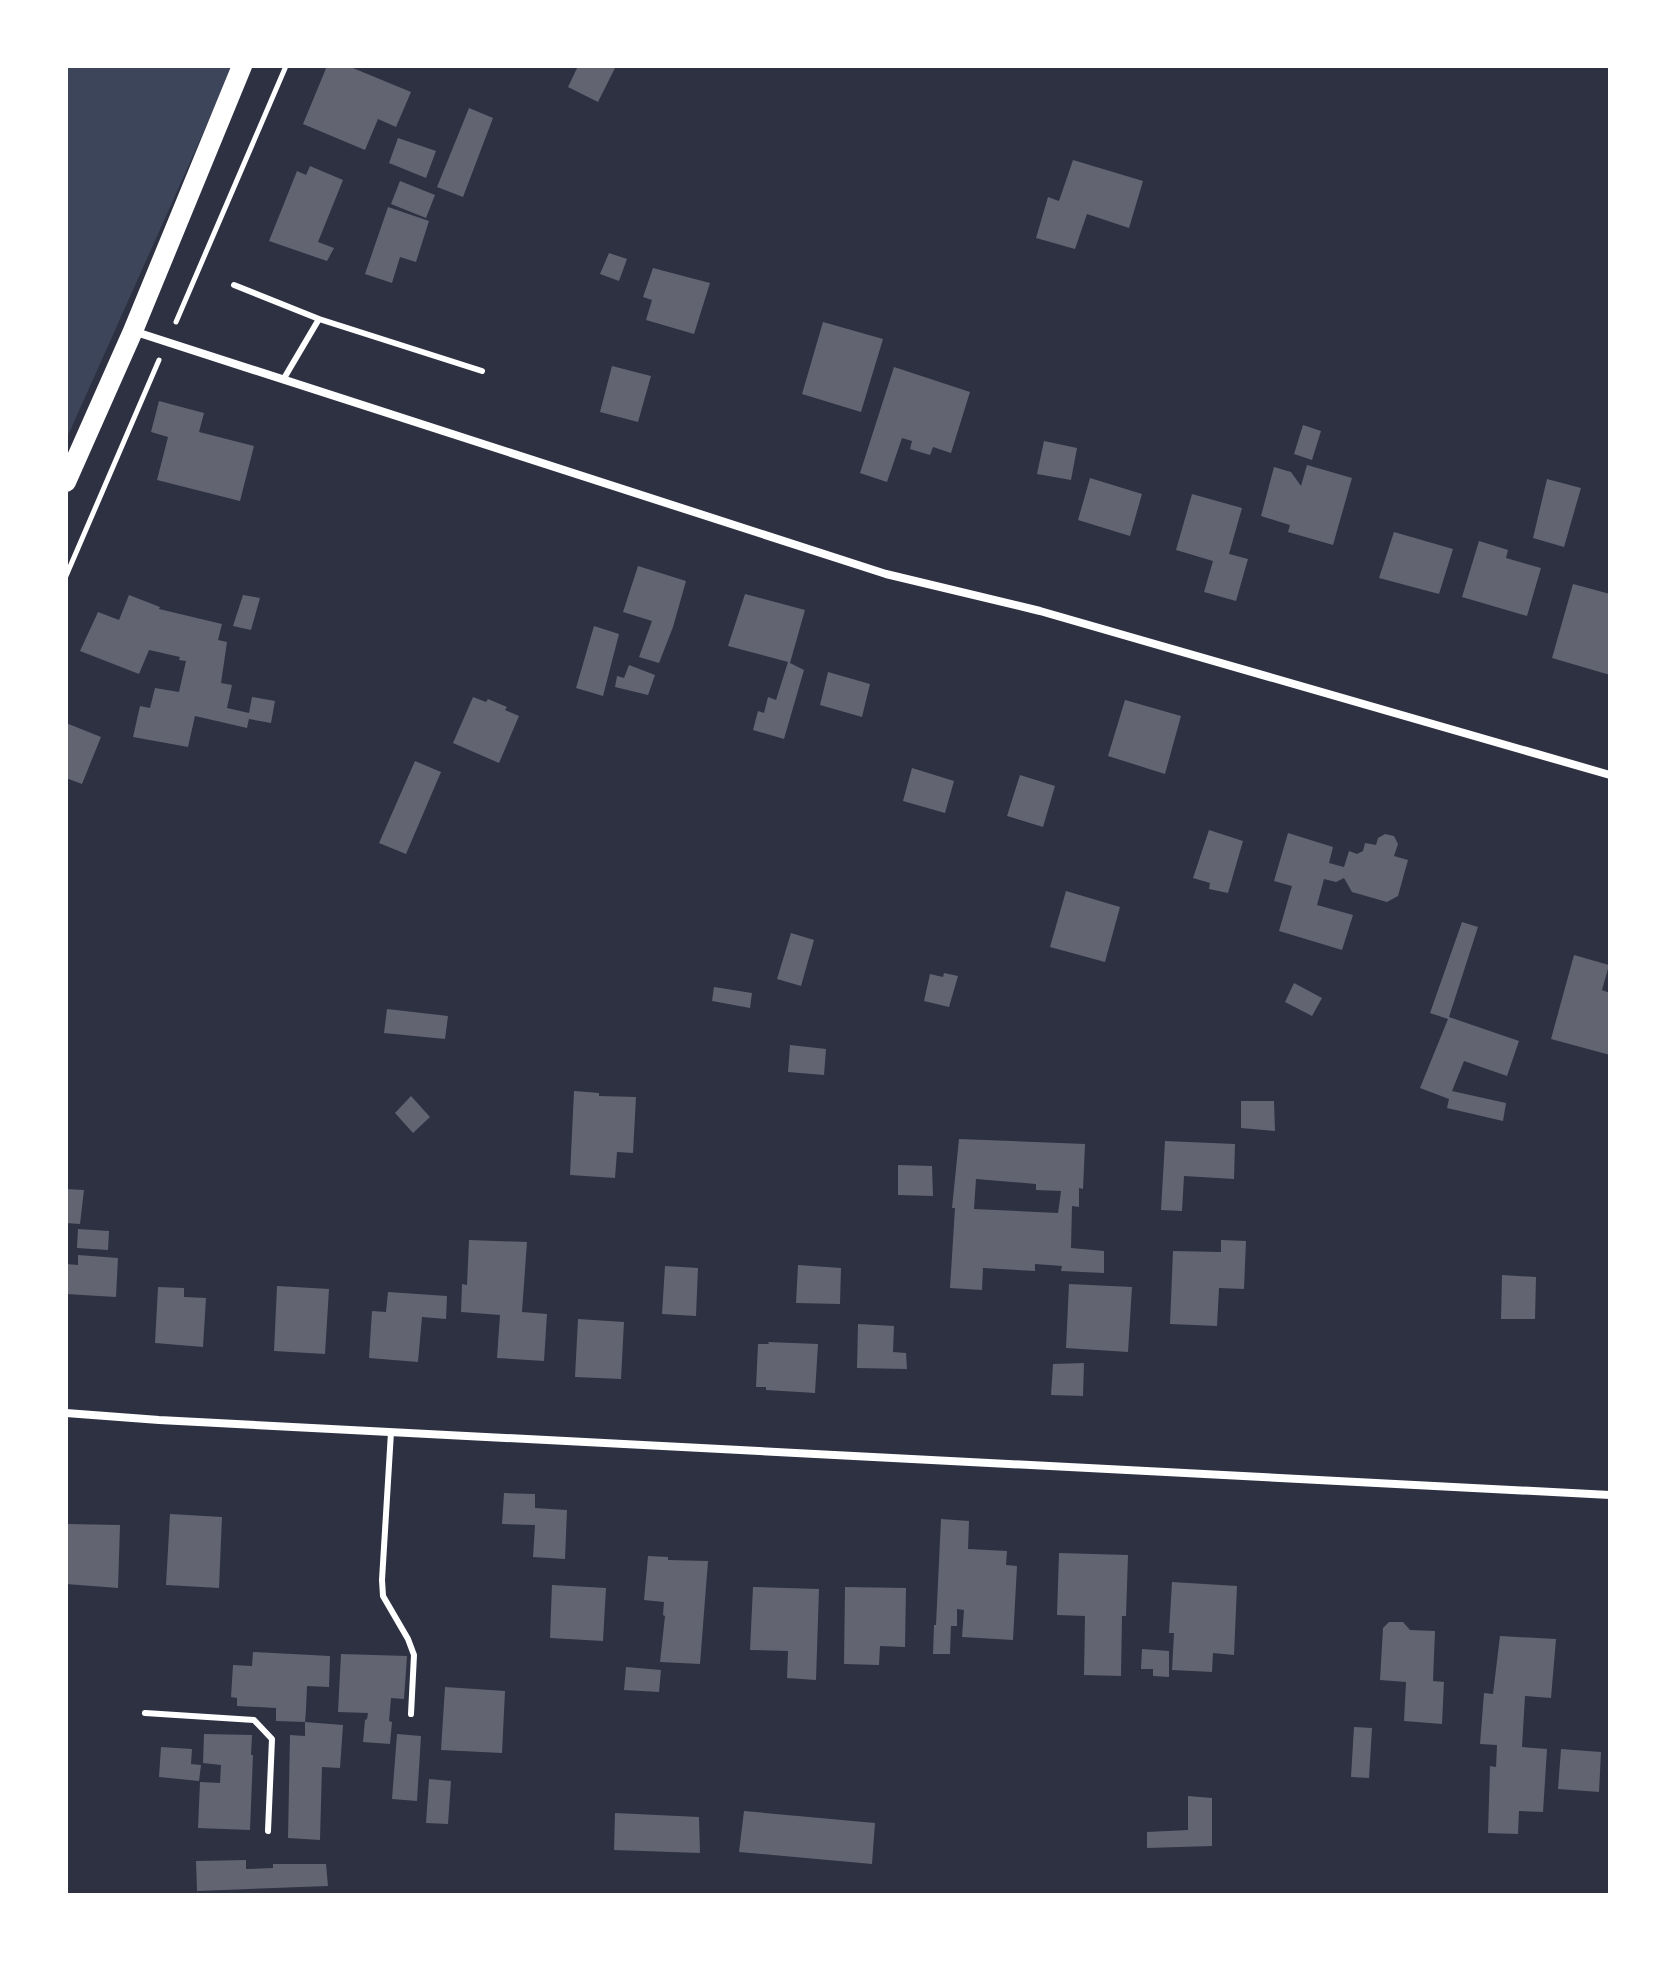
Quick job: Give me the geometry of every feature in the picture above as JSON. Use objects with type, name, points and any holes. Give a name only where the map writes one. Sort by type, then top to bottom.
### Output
[{"type":"main road","points":[[66,482],[133,331],[242,66]]},
{"type":"street","points":[[133,331],[886,574],[1040,611],[1610,775]]},
{"type":"street","points":[[66,1413],[1610,1495]]},
{"type":"lane","points":[[234,285],[319,319],[482,371]]},
{"type":"lane","points":[[283,380],[319,319]]},
{"type":"lane","points":[[391,1432],[383,1596],[414,1655],[411,1714]]},
{"type":"lane","points":[[145,1713],[254,1720],[272,1739],[268,1831]]},
{"type":"path","points":[[66,576],[286,66]]},
{"type":"shaded area","points":[[66,66],[233,66],[66,440]]},
{"type":"building","points":[[327,66],[348,66],[411,92],[396,127],[378,119],[365,150],[303,124]]},
{"type":"building","points":[[578,66],[616,66],[598,102],[568,87]]},
{"type":"building","points":[[469,108],[493,118],[463,197],[437,187]]},
{"type":"building","points":[[398,138],[436,151],[426,178],[389,163]]},
{"type":"building","points":[[1073,160],[1143,181],[1129,228],[1087,214],[1075,249],[1036,238],[1048,197],[1059,201]]},
{"type":"building","points":[[310,166],[343,180],[318,242],[334,248],[327,261],[269,241],[297,171],[306,175]]},
{"type":"building","points":[[400,181],[435,195],[426,218],[391,204]]},
{"type":"building","points":[[388,207],[429,221],[416,262],[400,257],[392,283],[365,274]]},
{"type":"building","points":[[609,253],[627,259],[619,281],[600,274]]},
{"type":"building","points":[[653,268],[710,283],[694,334],[646,320],[652,300],[643,297]]},
{"type":"building","points":[[823,322],[883,339],[861,412],[802,394]]},
{"type":"building","points":[[612,366],[651,376],[638,422],[600,412]]},
{"type":"building","points":[[894,367],[970,392],[951,453],[933,447],[930,455],[910,449],[912,441],[902,438],[887,482],[860,473]]},
{"type":"building","points":[[159,401],[204,413],[199,432],[254,446],[240,501],[157,480],[168,437],[151,432]]},
{"type":"building","points":[[1303,425],[1321,431],[1312,460],[1294,454]]},
{"type":"building","points":[[1044,441],[1077,448],[1071,480],[1037,474]]},
{"type":"building","points":[[1307,465],[1352,478],[1333,545],[1288,532],[1290,525],[1261,516],[1274,467],[1291,472],[1301,486]]},
{"type":"building","points":[[1090,478],[1142,494],[1130,536],[1078,520]]},
{"type":"building","points":[[1547,479],[1581,488],[1564,547],[1533,538]]},
{"type":"building","points":[[1192,494],[1242,508],[1229,554],[1248,559],[1236,601],[1204,592],[1213,561],[1176,550]]},
{"type":"building","points":[[1394,532],[1453,549],[1439,594],[1379,578]]},
{"type":"building","points":[[1479,541],[1508,550],[1506,558],[1541,568],[1527,616],[1462,597]]},
{"type":"building","points":[[638,566],[686,581],[659,663],[639,657],[652,621],[623,612]]},
{"type":"building","points":[[1573,584],[1610,594],[1610,675],[1552,658]]},
{"type":"building","points":[[745,594],[805,610],[790,663],[804,670],[784,739],[753,730],[758,711],[764,713],[768,697],[776,700],[788,662],[728,646]]},
{"type":"building","points":[[129,595],[159,609],[222,624],[218,640],[227,642],[221,683],[232,685],[227,708],[249,713],[252,697],[275,701],[271,723],[249,719],[247,728],[195,716],[188,747],[133,737],[140,706],[150,708],[155,688],[179,692],[186,661],[149,650],[139,674],[80,651],[98,612],[119,620]]},
{"type":"building","points":[[243,595],[260,598],[251,630],[233,626]]},
{"type":"building","points":[[594,626],[619,634],[603,696],[576,688]]},
{"type":"building","points":[[629,665],[655,675],[648,695],[615,687],[617,676],[624,678]]},
{"type":"building","points":[[828,672],[870,684],[862,717],[820,705]]},
{"type":"building","points":[[473,697],[486,702],[488,699],[519,716],[499,763],[453,743]]},
{"type":"building","points":[[1125,700],[1181,716],[1165,774],[1108,756]]},
{"type":"building","points":[[66,723],[101,737],[82,784],[66,778]]},
{"type":"building","points":[[415,761],[441,772],[406,854],[379,843]]},
{"type":"building","points":[[912,768],[954,781],[945,813],[903,801]]},
{"type":"building","points":[[1020,775],[1055,786],[1043,827],[1007,816]]},
{"type":"building","points":[[1209,830],[1243,841],[1228,893],[1209,889],[1210,883],[1193,878]]},
{"type":"building","points":[[1288,833],[1333,847],[1329,863],[1344,867],[1349,851],[1357,854],[1363,851],[1365,843],[1376,845],[1378,838],[1385,834],[1394,836],[1398,844],[1394,856],[1408,860],[1398,896],[1387,902],[1352,892],[1344,878],[1336,882],[1324,879],[1317,905],[1353,915],[1342,950],[1279,931],[1292,886],[1274,881]]},
{"type":"building","points":[[1066,891],[1120,907],[1105,962],[1050,947]]},
{"type":"building","points":[[1462,922],[1478,927],[1449,1017],[1519,1041],[1507,1076],[1464,1061],[1452,1091],[1506,1103],[1503,1121],[1447,1108],[1449,1099],[1420,1088],[1448,1019],[1430,1013]]},
{"type":"building","points":[[791,933],[814,940],[801,986],[777,979]]},
{"type":"building","points":[[1574,955],[1609,965],[1602,990],[1610,993],[1610,1055],[1551,1039]]},
{"type":"building","points":[[944,973],[958,976],[949,1007],[924,1001],[930,974],[943,977]]},
{"type":"building","points":[[1294,983],[1322,998],[1312,1016],[1285,1002]]},
{"type":"building","points":[[714,987],[752,993],[750,1008],[712,1001]]},
{"type":"building","points":[[387,1009],[448,1016],[445,1039],[384,1033]]},
{"type":"building","points":[[790,1045],[826,1049],[824,1075],[788,1072]]},
{"type":"building","points":[[574,1091],[599,1093],[599,1096],[636,1097],[633,1153],[617,1152],[615,1178],[570,1175]]},
{"type":"building","points":[[411,1096],[430,1117],[413,1133],[395,1113]]},
{"type":"building","points":[[1241,1101],[1274,1101],[1275,1131],[1241,1128]]},
{"type":"building","points":[[959,1139],[1085,1144],[1083,1189],[1079,1188],[1079,1207],[1072,1206],[1071,1248],[1104,1251],[1104,1273],[1061,1271],[1062,1266],[1035,1264],[1035,1271],[983,1268],[982,1290],[950,1288],[955,1208],[952,1208]],"holes":[[[976,1179],[1036,1184],[1036,1190],[1061,1191],[1058,1213],[974,1209]]]},
{"type":"building","points":[[1165,1141],[1235,1144],[1234,1179],[1184,1176],[1182,1211],[1161,1210]]},
{"type":"building","points":[[898,1165],[932,1166],[933,1196],[898,1195]]},
{"type":"building","points":[[66,1189],[84,1190],[80,1224],[66,1223]]},
{"type":"building","points":[[78,1229],[109,1231],[108,1250],[77,1248]]},
{"type":"building","points":[[469,1240],[527,1242],[522,1312],[547,1314],[544,1361],[497,1358],[500,1315],[461,1312],[462,1284],[467,1285]]},
{"type":"building","points":[[1221,1240],[1246,1241],[1244,1289],[1219,1288],[1217,1326],[1170,1324],[1173,1251],[1221,1252]]},
{"type":"building","points":[[78,1255],[118,1258],[116,1297],[66,1294],[66,1264],[78,1265]]},
{"type":"building","points":[[798,1265],[841,1268],[840,1304],[796,1303]]},
{"type":"building","points":[[665,1266],[698,1268],[696,1316],[662,1314]]},
{"type":"building","points":[[1502,1275],[1536,1277],[1535,1319],[1501,1319]]},
{"type":"building","points":[[1069,1284],[1132,1287],[1128,1352],[1066,1348]]},
{"type":"building","points":[[277,1286],[329,1289],[325,1354],[274,1351]]},
{"type":"building","points":[[158,1287],[184,1288],[184,1297],[206,1298],[203,1347],[155,1343]]},
{"type":"building","points":[[388,1292],[447,1296],[446,1319],[422,1317],[418,1362],[369,1358],[372,1311],[386,1312]]},
{"type":"building","points":[[578,1319],[624,1322],[621,1379],[575,1377]]},
{"type":"building","points":[[858,1324],[894,1326],[893,1352],[906,1353],[907,1369],[857,1368]]},
{"type":"building","points":[[758,1344],[818,1344],[815,1393],[756,1387]]},
{"type":"building","points":[[1084,1363],[1083,1396],[1051,1395],[1053,1364]]},
{"type":"building","points":[[504,1493],[535,1494],[535,1508],[567,1510],[565,1559],[533,1557],[535,1525],[502,1524]]},
{"type":"building","points":[[170,1514],[222,1517],[219,1588],[166,1585]]},
{"type":"building","points":[[941,1519],[969,1521],[968,1549],[1007,1551],[1006,1565],[1017,1566],[1013,1640],[962,1637],[964,1610],[957,1609],[957,1626],[951,1626],[950,1654],[933,1654]]},
{"type":"building","points":[[67,1524],[120,1525],[118,1588],[66,1584]]},
{"type":"building","points":[[1059,1553],[1128,1555],[1126,1616],[1122,1616],[1121,1676],[1084,1675],[1085,1616],[1057,1615]]},
{"type":"building","points":[[648,1556],[708,1561],[700,1664],[660,1662],[664,1602],[644,1600]]},
{"type":"building","points":[[1172,1582],[1237,1586],[1234,1655],[1213,1653],[1212,1672],[1172,1670],[1174,1633],[1169,1633]]},
{"type":"building","points":[[552,1585],[606,1588],[603,1641],[550,1638]]},
{"type":"building","points":[[753,1587],[819,1589],[816,1680],[787,1678],[788,1651],[750,1650]]},
{"type":"building","points":[[845,1587],[906,1588],[905,1647],[880,1646],[879,1665],[844,1664]]},
{"type":"building","points":[[1389,1622],[1403,1622],[1410,1630],[1435,1631],[1433,1681],[1444,1682],[1442,1724],[1404,1721],[1406,1682],[1380,1680],[1383,1628]]},
{"type":"building","points":[[1500,1636],[1556,1639],[1551,1698],[1525,1696],[1522,1747],[1547,1749],[1543,1812],[1519,1811],[1518,1834],[1488,1833],[1490,1766],[1496,1767],[1497,1745],[1480,1744],[1484,1693],[1493,1694]]},
{"type":"building","points":[[1142,1649],[1169,1651],[1169,1677],[1153,1676],[1153,1669],[1141,1669]]},
{"type":"building","points":[[253,1652],[330,1656],[329,1687],[307,1686],[305,1722],[276,1721],[276,1708],[237,1706],[237,1698],[231,1697],[233,1665],[252,1666]]},
{"type":"building","points":[[341,1654],[407,1656],[404,1699],[391,1698],[390,1744],[363,1742],[368,1713],[338,1712]]},
{"type":"building","points":[[626,1667],[661,1670],[659,1692],[624,1690]]},
{"type":"building","points":[[445,1687],[505,1691],[502,1753],[441,1750]]},
{"type":"building","points":[[305,1722],[343,1725],[340,1768],[322,1767],[320,1840],[288,1838],[290,1735],[305,1736]]},
{"type":"building","points":[[1354,1727],[1372,1728],[1369,1778],[1351,1777]]},
{"type":"building","points":[[204,1734],[252,1735],[250,1830],[198,1828],[200,1782],[220,1783],[221,1765],[203,1763]]},
{"type":"building","points":[[397,1734],[421,1736],[417,1801],[392,1799]]},
{"type":"building","points":[[161,1747],[192,1749],[191,1764],[201,1765],[199,1781],[159,1777]]},
{"type":"building","points":[[1561,1749],[1601,1752],[1599,1792],[1558,1789]]},
{"type":"building","points":[[429,1779],[451,1781],[448,1824],[426,1823]]},
{"type":"building","points":[[1188,1796],[1212,1798],[1212,1846],[1147,1848],[1147,1832],[1188,1830]]},
{"type":"building","points":[[744,1811],[875,1823],[872,1864],[739,1852]]},
{"type":"building","points":[[615,1813],[699,1817],[700,1853],[614,1850]]},
{"type":"building","points":[[246,1860],[246,1869],[273,1868],[273,1864],[326,1864],[328,1886],[197,1891],[196,1861]]}]
